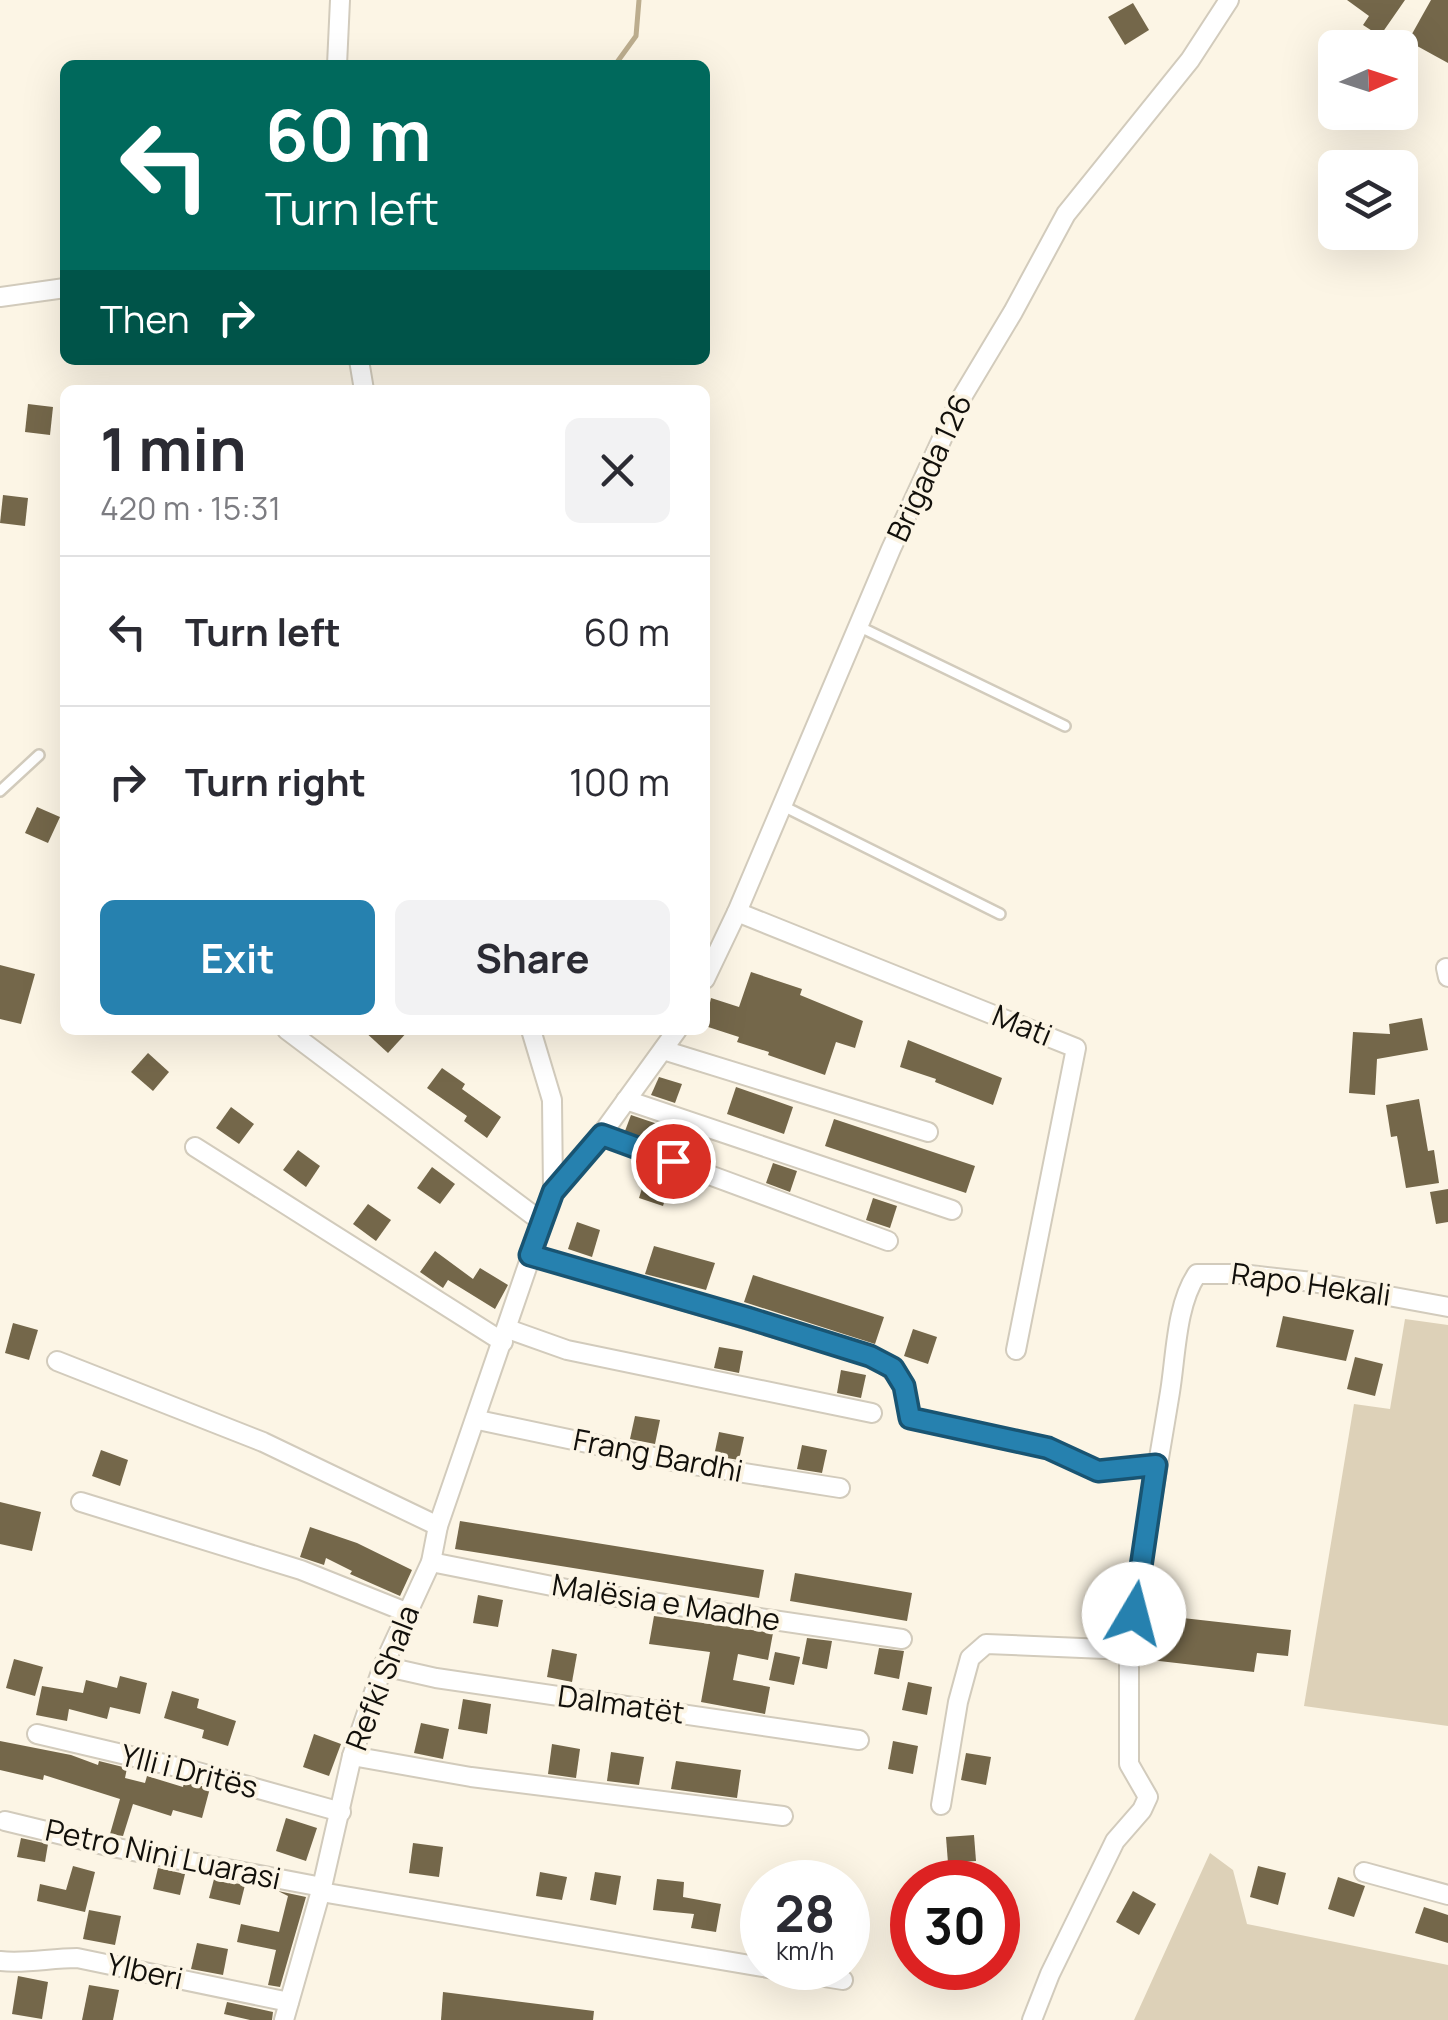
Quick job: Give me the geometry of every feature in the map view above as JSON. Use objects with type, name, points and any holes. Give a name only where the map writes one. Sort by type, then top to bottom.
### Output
[{"type":"street","points":[[337,60],[340,0]]},
{"type":"street","name":"Brigada 126","points":[[710,969],[959,402],[1066,214],[1190,60],[1229,0]]},
{"type":"street","points":[[0,298],[60,289]]},
{"type":"street","name":"Mati","points":[[737,912],[1076,1048],[1016,1350]]},
{"type":"street","points":[[294,1035],[542,1222]]},
{"type":"street","points":[[532,1035],[552,1100],[553,1192]]},
{"type":"street","points":[[553,1192],[602,1135],[674,1035]]},
{"type":"street","points":[[663,1050],[928,1132]]},
{"type":"street","points":[[626,1100],[952,1210]]},
{"type":"street","points":[[602,1135],[888,1241]]},
{"type":"street","points":[[195,1147],[505,1336],[872,1413]]},
{"type":"street","name":"Refki Shala","points":[[287,2011],[341,1812],[352,1756],[383,1666],[431,1562],[438,1526],[478,1420],[553,1192]]},
{"type":"street","points":[[530,1255],[870,1356],[893,1368],[899,1377],[910,1418],[1048,1448],[1098,1471],[1156,1465]]},
{"type":"street","name":"Rapo Hekali","points":[[1032,2020],[1050,1974],[1115,1841],[1148,1797],[1129,1764],[1129,1650],[1188,1286],[1197,1274],[1214,1272],[1312,1282],[1448,1307]]},
{"type":"street","points":[[57,1361],[263,1442],[438,1526]]},
{"type":"street","name":"Frang Bardhi","points":[[478,1420],[687,1464],[840,1488]]},
{"type":"street","points":[[81,1502],[301,1570],[406,1612]]},
{"type":"street","name":"Malësia e Madhe","points":[[431,1562],[577,1592],[902,1639]]},
{"type":"street","points":[[941,1805],[958,1702],[970,1658],[986,1644],[1129,1650]]},
{"type":"street","name":"Dalmatët","points":[[383,1666],[436,1678],[859,1740]]},
{"type":"street","name":"Ylli i Dritës","points":[[36,1734],[341,1812]]},
{"type":"street","points":[[352,1756],[471,1777],[782,1816]]},
{"type":"street","name":"Petro Nini Luarasi","points":[[6,1821],[112,1847],[321,1889],[740,1963]]},
{"type":"street","points":[[1364,1872],[1448,1895]]},
{"type":"street","name":"Ylberi","points":[[0,1962],[26,1964],[48,1958],[76,1958],[287,2011]]},
{"type":"lane","points":[[858,626],[1066,726]]},
{"type":"lane","points":[[0,791],[39,755]]},
{"type":"lane","points":[[781,804],[1000,914]]},
{"type":"shaded area","points":[[1405,1319],[1448,1325],[1448,1726],[1304,1706],[1354,1404],[1390,1409]]},
{"type":"shaded area","points":[[1210,1853],[1233,1870],[1247,1924],[1448,1965],[1448,2020],[1134,2020]]},
{"type":"building","points":[[1347,0],[1405,0],[1384,30],[1371,30],[1363,25],[1369,16]]},
{"type":"building","points":[[1431,0],[1448,0],[1448,63],[1418,46],[1418,30],[1414,30]]},
{"type":"building","points":[[1133,3],[1149,30],[1125,45],[1108,17]]},
{"type":"building","points":[[28,404],[53,407],[50,435],[25,432]]},
{"type":"building","points":[[3,495],[28,498],[25,526],[0,523]]},
{"type":"building","points":[[37,807],[60,817],[48,843],[25,833]]},
{"type":"building","points":[[0,965],[35,974],[21,1024],[0,1019]]},
{"type":"building","points":[[751,972],[802,989],[800,995],[863,1021],[855,1048],[836,1042],[825,1075],[768,1055],[769,1052],[737,1042],[739,1037],[710,1028],[711,998],[739,1007]]},
{"type":"building","points":[[1422,1018],[1428,1050],[1377,1059],[1375,1095],[1349,1093],[1353,1032],[1390,1034],[1389,1024]]},
{"type":"building","points":[[368,1035],[404,1035],[388,1053]]},
{"type":"building","points":[[908,1040],[1002,1078],[993,1105],[900,1067]]},
{"type":"building","points":[[148,1053],[169,1072],[153,1091],[131,1072]]},
{"type":"building","points":[[442,1068],[465,1084],[462,1089],[501,1117],[487,1138],[464,1121],[467,1116],[427,1088]]},
{"type":"building","points":[[659,1077],[682,1084],[675,1103],[651,1095]]},
{"type":"building","points":[[736,1087],[793,1107],[784,1134],[727,1114]]},
{"type":"building","points":[[1419,1099],[1428,1151],[1434,1150],[1439,1183],[1406,1188],[1397,1136],[1391,1137],[1386,1105]]},
{"type":"building","points":[[231,1107],[254,1124],[239,1144],[216,1128]]},
{"type":"building","points":[[631,1115],[696,1137],[690,1154],[625,1131]]},
{"type":"building","points":[[834,1119],[975,1166],[966,1193],[825,1146]]},
{"type":"building","points":[[298,1150],[320,1166],[306,1187],[283,1170]]},
{"type":"building","points":[[773,1163],[797,1171],[790,1192],[766,1183]]},
{"type":"building","points":[[649,1166],[673,1175],[663,1206],[639,1198]]},
{"type":"building","points":[[432,1167],[455,1184],[440,1204],[417,1188]]},
{"type":"building","points":[[1448,1189],[1448,1222],[1436,1224],[1430,1192]]},
{"type":"building","points":[[873,1198],[897,1206],[890,1228],[866,1220]]},
{"type":"building","points":[[368,1204],[391,1220],[376,1241],[353,1224]]},
{"type":"building","points":[[577,1222],[600,1230],[592,1257],[568,1249]]},
{"type":"building","points":[[654,1246],[715,1263],[706,1290],[645,1274]]},
{"type":"building","points":[[435,1251],[473,1279],[480,1268],[508,1285],[495,1309],[448,1280],[443,1288],[420,1272]]},
{"type":"building","points":[[753,1275],[884,1317],[875,1344],[744,1302]]},
{"type":"building","points":[[1283,1316],[1354,1330],[1346,1361],[1276,1347]]},
{"type":"building","points":[[13,1323],[38,1330],[29,1360],[5,1353]]},
{"type":"building","points":[[913,1329],[937,1337],[928,1364],[904,1356]]},
{"type":"building","points":[[719,1347],[743,1351],[739,1373],[714,1368]]},
{"type":"building","points":[[1355,1357],[1383,1364],[1375,1396],[1347,1389]]},
{"type":"building","points":[[841,1370],[866,1375],[861,1398],[837,1393]]},
{"type":"building","points":[[635,1416],[660,1420],[655,1444],[630,1439]]},
{"type":"building","points":[[719,1432],[744,1437],[739,1460],[714,1456]]},
{"type":"building","points":[[802,1445],[827,1450],[822,1473],[797,1469]]},
{"type":"building","points":[[101,1450],[128,1460],[120,1486],[92,1476]]},
{"type":"building","points":[[0,1502],[41,1512],[32,1551],[0,1544]]},
{"type":"building","points":[[460,1521],[764,1570],[759,1598],[455,1549]]},
{"type":"building","points":[[310,1527],[357,1543],[412,1570],[400,1596],[350,1574],[352,1571],[326,1558],[324,1565],[300,1557]]},
{"type":"building","points":[[795,1573],[912,1593],[907,1621],[790,1601]]},
{"type":"building","points":[[478,1595],[503,1600],[498,1627],[473,1623]]},
{"type":"building","points":[[1147,1614],[1291,1630],[1288,1656],[1257,1653],[1254,1672],[1142,1659]]},
{"type":"building","points":[[654,1616],[773,1633],[768,1660],[738,1654],[733,1680],[770,1687],[765,1714],[701,1702],[710,1652],[649,1644]]},
{"type":"building","points":[[807,1638],[832,1641],[827,1669],[802,1664]]},
{"type":"building","points":[[879,1648],[904,1651],[899,1679],[874,1674]]},
{"type":"building","points":[[552,1649],[577,1654],[572,1682],[547,1677]]},
{"type":"building","points":[[775,1652],[800,1657],[794,1685],[769,1680]]},
{"type":"building","points":[[14,1659],[43,1667],[35,1696],[6,1688]]},
{"type":"building","points":[[120,1676],[147,1683],[140,1714],[110,1707],[107,1719],[69,1709],[67,1721],[36,1715],[42,1686],[83,1693],[86,1680],[117,1688]]},
{"type":"building","points":[[908,1682],[932,1687],[927,1715],[902,1710]]},
{"type":"building","points":[[172,1691],[199,1699],[197,1708],[236,1721],[228,1746],[202,1738],[204,1730],[164,1718]]},
{"type":"building","points":[[463,1699],[491,1704],[487,1734],[458,1729]]},
{"type":"building","points":[[421,1723],[449,1729],[443,1759],[414,1753]]},
{"type":"building","points":[[314,1734],[341,1744],[329,1776],[303,1767]]},
{"type":"building","points":[[0,1741],[71,1755],[98,1765],[99,1761],[127,1768],[125,1778],[145,1783],[147,1776],[183,1787],[184,1782],[210,1788],[202,1818],[173,1810],[171,1816],[133,1804],[123,1836],[110,1834],[120,1799],[44,1775],[43,1780],[0,1770]]},
{"type":"building","points":[[893,1741],[918,1746],[913,1774],[888,1769]]},
{"type":"building","points":[[552,1744],[580,1749],[576,1778],[548,1774]]},
{"type":"building","points":[[611,1752],[644,1757],[639,1785],[607,1781]]},
{"type":"building","points":[[966,1753],[991,1757],[986,1785],[961,1780]]},
{"type":"building","points":[[676,1761],[741,1770],[737,1798],[671,1789]]},
{"type":"building","points":[[286,1818],[317,1828],[306,1861],[276,1851]]},
{"type":"building","points":[[974,1835],[976,1860],[948,1860],[946,1837]]},
{"type":"building","points":[[21,1838],[48,1844],[45,1862],[17,1857]]},
{"type":"building","points":[[413,1843],[443,1847],[439,1877],[409,1873]]},
{"type":"building","points":[[73,1866],[95,1872],[85,1912],[37,1901],[40,1884],[66,1890]]},
{"type":"building","points":[[1258,1866],[1286,1873],[1278,1905],[1250,1897]]},
{"type":"building","points":[[158,1868],[185,1874],[180,1895],[153,1889]]},
{"type":"building","points":[[540,1872],[567,1877],[562,1900],[536,1896]]},
{"type":"building","points":[[595,1872],[621,1876],[616,1905],[590,1900]]},
{"type":"building","points":[[1338,1877],[1365,1886],[1354,1917],[1328,1909]]},
{"type":"building","points":[[214,1879],[245,1885],[240,1905],[209,1898]]},
{"type":"building","points":[[657,1879],[684,1882],[683,1897],[721,1904],[716,1932],[691,1928],[694,1914],[653,1910]]},
{"type":"building","points":[[278,1891],[306,1897],[280,1987],[268,1985],[276,1950],[237,1942],[241,1924],[279,1932],[288,1896]]},
{"type":"building","points":[[1133,1891],[1156,1904],[1139,1935],[1116,1922]]},
{"type":"building","points":[[1424,1907],[1448,1915],[1448,1943],[1415,1933]]},
{"type":"building","points":[[89,1910],[121,1916],[115,1945],[83,1939]]},
{"type":"building","points":[[197,1943],[228,1949],[223,1975],[191,1969]]},
{"type":"building","points":[[18,1976],[48,1982],[42,2019],[12,2014]]},
{"type":"building","points":[[89,1985],[119,1990],[113,2020],[82,2020]]},
{"type":"building","points":[[443,1992],[594,2011],[593,2020],[441,2020]]},
{"type":"building","points":[[227,2002],[273,2012],[272,2020],[224,2014]]},
{"type":"waterway","points":[[619,60],[636,36],[639,0]]},
{"type":"route","points":[[673,1161],[602,1135],[553,1192],[530,1255],[870,1356],[893,1368],[904,1386],[910,1418],[1048,1448],[1098,1471],[1156,1465],[1134,1614]]}]
